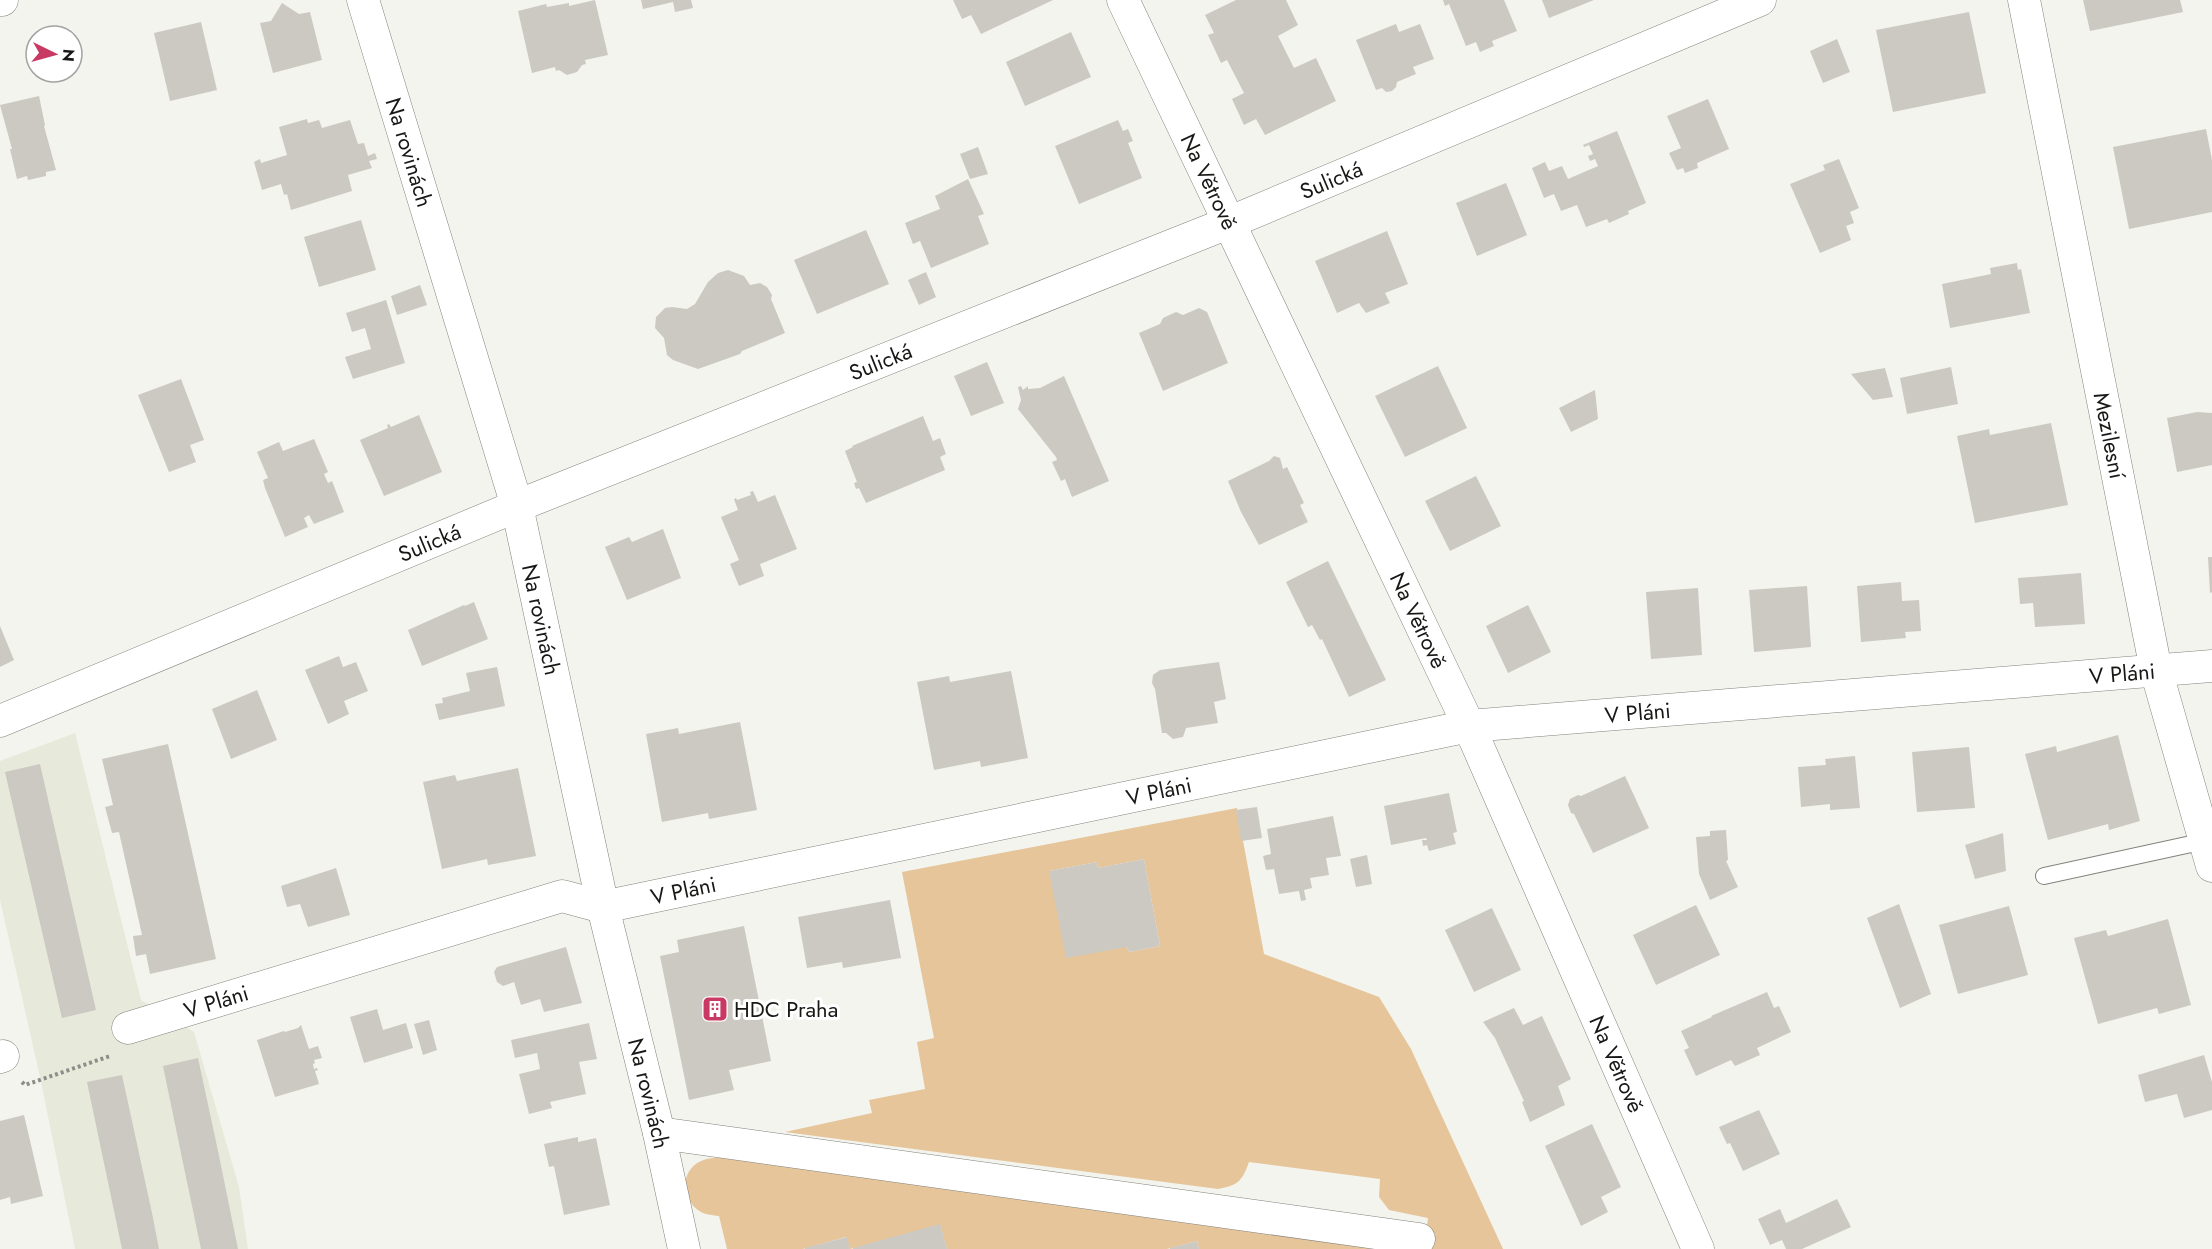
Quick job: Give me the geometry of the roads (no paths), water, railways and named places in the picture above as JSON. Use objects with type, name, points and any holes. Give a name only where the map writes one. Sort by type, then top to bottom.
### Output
[{"type":"street","name":"Na rovinách","points":[[363,0],[517,506],[603,907],[659,1133],[684,1249]]},
{"type":"street","name":"Na Větrově","points":[[1123,0],[1469,726],[1698,1249]]},
{"type":"street","name":"Sulická","points":[[0,721],[517,506],[1228,223],[1760,0]]},
{"type":"street","name":"Mezilesní","points":[[2024,0],[2156,670],[2209,854]]},
{"type":"street","name":"V Pláni","points":[[128,1028],[562,896],[603,907],[1469,726],[2212,666]]},
{"type":"street","points":[[659,1133],[1419,1239]]},
{"type":"lane","points":[[2044,876],[2209,854]]},
{"type":"place","name":"HDC Praha","points":[[715,1009]]}]
